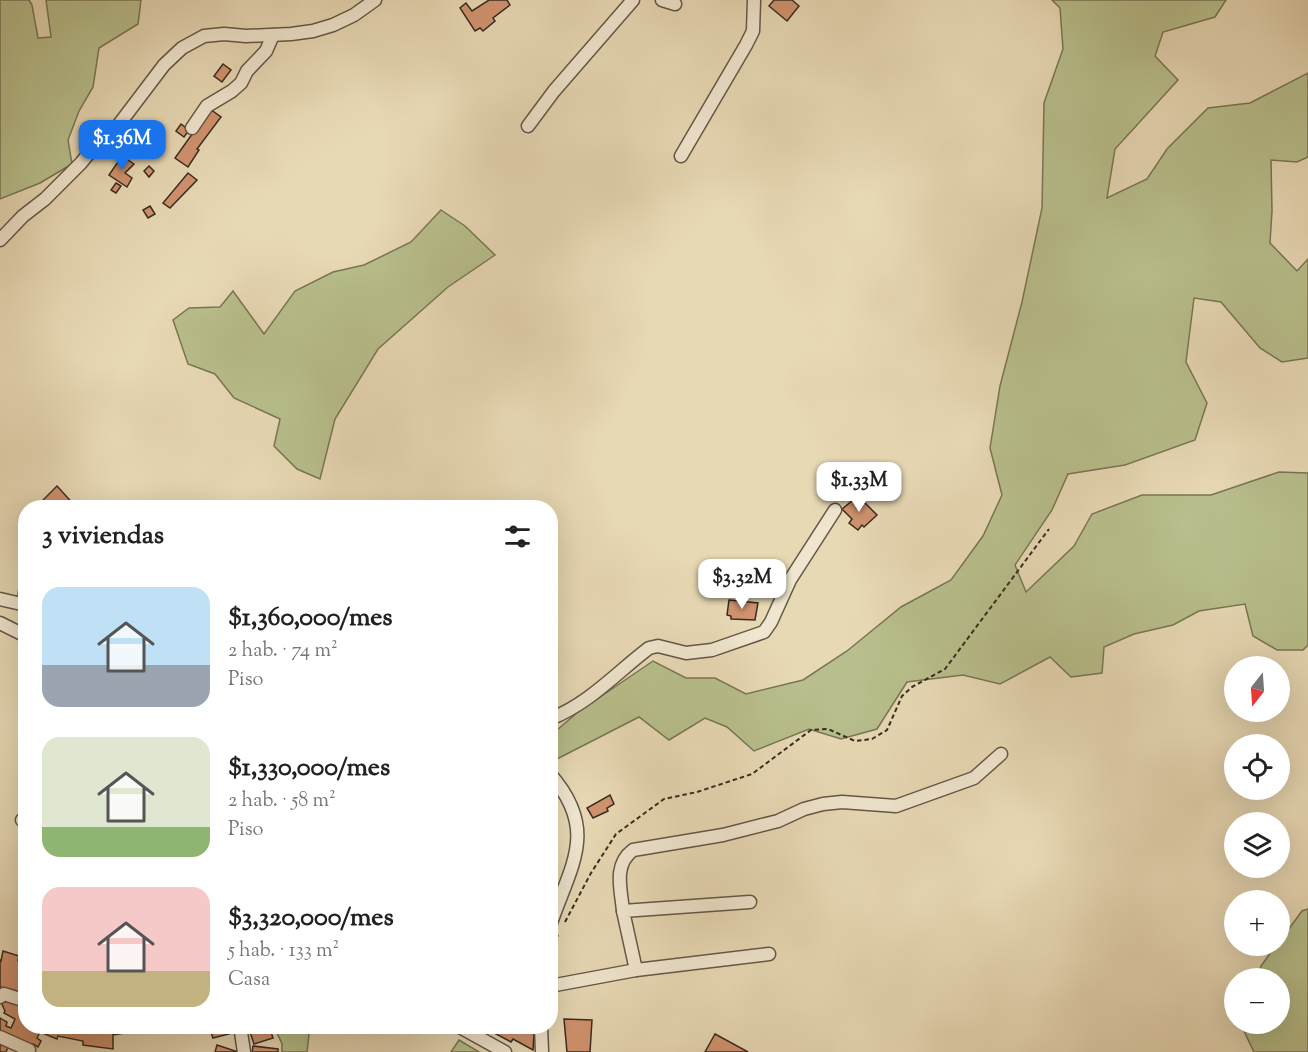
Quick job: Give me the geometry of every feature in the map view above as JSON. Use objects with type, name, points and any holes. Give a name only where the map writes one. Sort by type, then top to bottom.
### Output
[{"type":"street","points":[[0,240],[81,164],[98,142],[117,127],[164,65],[182,48],[204,36],[291,34],[333,25],[354,15],[375,0]]},
{"type":"street","points":[[528,126],[554,91],[633,0]]},
{"type":"street","points":[[681,156],[753,31],[754,0]]},
{"type":"street","points":[[192,128],[207,106],[232,92],[241,83],[247,71],[266,51],[273,34]]},
{"type":"street","points":[[558,716],[591,697],[649,648],[658,646],[686,653],[712,650],[764,632],[790,580],[835,510]]},
{"type":"street","points":[[0,598],[18,603]]},
{"type":"street","points":[[0,623],[18,632]]},
{"type":"street","points":[[636,970],[622,911],[620,866],[625,856],[633,850],[723,835],[778,821],[804,809],[823,804],[843,802],[896,806],[974,778],[1001,754]]},
{"type":"street","points":[[558,782],[571,806],[579,831],[574,865],[558,919]]},
{"type":"street","points":[[622,911],[750,902]]},
{"type":"street","points":[[558,985],[636,970],[769,954]]},
{"type":"street","points":[[0,997],[4,994],[18,998]]},
{"type":"street","points":[[242,1034],[244,1052]]},
{"type":"street","points":[[472,1034],[505,1052]]},
{"type":"street","points":[[541,1034],[542,1052]]},
{"type":"street","points":[[0,1037],[12,1047],[29,1050]]},
{"type":"path","points":[[565,923],[591,873],[616,834],[664,799],[697,792],[752,774],[811,730],[828,729],[855,741],[872,739],[887,729],[902,696],[912,687],[945,669],[1049,529]]},
{"type":"green space","points":[[0,0],[29,0],[38,38],[51,37],[46,0],[141,0],[138,24],[99,48],[93,87],[79,111],[68,140],[72,164],[40,183],[0,199]]},
{"type":"green space","points":[[1052,0],[1226,0],[1215,17],[1163,32],[1155,56],[1178,80],[1115,149],[1107,198],[1147,179],[1167,149],[1208,108],[1250,103],[1308,73],[1308,157],[1297,162],[1271,160],[1270,243],[1297,271],[1308,259],[1308,358],[1282,362],[1260,348],[1221,302],[1194,298],[1186,362],[1207,403],[1195,440],[1125,465],[1068,474],[1052,510],[1015,565],[1026,592],[1074,546],[1092,514],[1142,495],[1211,495],[1279,472],[1308,473],[1308,645],[1303,650],[1277,650],[1253,636],[1245,604],[1199,611],[1173,625],[1134,634],[1104,647],[1102,673],[1071,677],[1050,657],[1000,684],[963,675],[907,682],[877,729],[841,739],[809,729],[754,751],[727,727],[705,718],[669,740],[639,717],[558,758],[558,729],[578,712],[653,661],[686,678],[715,678],[746,694],[803,680],[847,651],[901,607],[951,580],[983,536],[1002,495],[990,448],[1000,386],[1022,302],[1042,208],[1044,103],[1063,49],[1060,8]]},
{"type":"green space","points":[[441,210],[465,226],[495,255],[448,287],[378,349],[335,419],[320,479],[297,469],[274,446],[280,419],[234,398],[215,374],[188,364],[173,320],[189,308],[220,307],[233,291],[264,334],[295,291],[333,272],[364,265],[411,242]]},
{"type":"green space","points":[[1308,909],[1308,1052],[1254,1052],[1245,1034],[1290,1034],[1290,968],[1260,968],[1268,956],[1290,956],[1290,927],[1302,911]]},
{"type":"green space","points":[[278,1034],[309,1034],[307,1052],[282,1052],[282,1044]]},
{"type":"green space","points":[[459,1040],[479,1052],[451,1052]]},
{"type":"building","points":[[489,0],[507,0],[510,5],[493,18],[495,21],[483,31],[480,28],[475,31],[460,8],[466,3],[472,11]]},
{"type":"building","points":[[774,0],[792,0],[799,6],[787,21],[769,6]]},
{"type":"building","points":[[223,64],[231,70],[222,82],[214,76]]},
{"type":"building","points":[[210,109],[221,117],[197,149],[199,150],[188,167],[175,158]]},
{"type":"building","points":[[181,124],[189,130],[184,137],[176,131]]},
{"type":"building","points":[[122,156],[134,164],[125,173],[132,178],[127,187],[109,175]]},
{"type":"building","points":[[149,166],[154,171],[149,177],[144,171]]},
{"type":"building","points":[[188,173],[197,180],[170,208],[163,203]]},
{"type":"building","points":[[116,183],[121,186],[116,193],[111,190]]},
{"type":"building","points":[[150,206],[155,214],[148,218],[143,210]]},
{"type":"building","points":[[57,486],[70,500],[43,500]]},
{"type":"building","points":[[858,496],[877,515],[858,530],[849,523],[852,519],[842,509]]},
{"type":"building","points":[[729,600],[758,603],[755,620],[731,619],[731,616],[727,615]]},
{"type":"building","points":[[610,795],[614,804],[607,808],[608,811],[593,818],[587,808]]},
{"type":"building","points":[[3,951],[18,956],[18,991],[0,987]]},
{"type":"building","points":[[1,1002],[18,1002],[18,1034],[39,1034],[37,1038],[41,1041],[38,1047],[33,1044],[31,1048],[0,1034],[0,1018],[7,1022],[6,1026],[11,1028],[15,1019],[4,1013]]},
{"type":"building","points":[[564,1019],[592,1020],[590,1052],[567,1052]]},
{"type":"building","points":[[45,1034],[118,1034],[113,1035],[113,1049],[83,1045],[83,1041],[58,1036],[57,1039]]},
{"type":"building","points":[[212,1034],[228,1034],[213,1038]]},
{"type":"building","points":[[251,1034],[272,1034],[273,1038],[254,1044]]},
{"type":"building","points":[[496,1034],[534,1034],[533,1050],[513,1039],[511,1042]]},
{"type":"building","points":[[715,1034],[748,1052],[705,1052]]},
{"type":"building","points":[[0,1041],[9,1045],[6,1052],[0,1052]]},
{"type":"building","points":[[217,1045],[238,1052],[215,1052]]},
{"type":"building","points":[[253,1046],[278,1049],[278,1052],[252,1052]]}]
